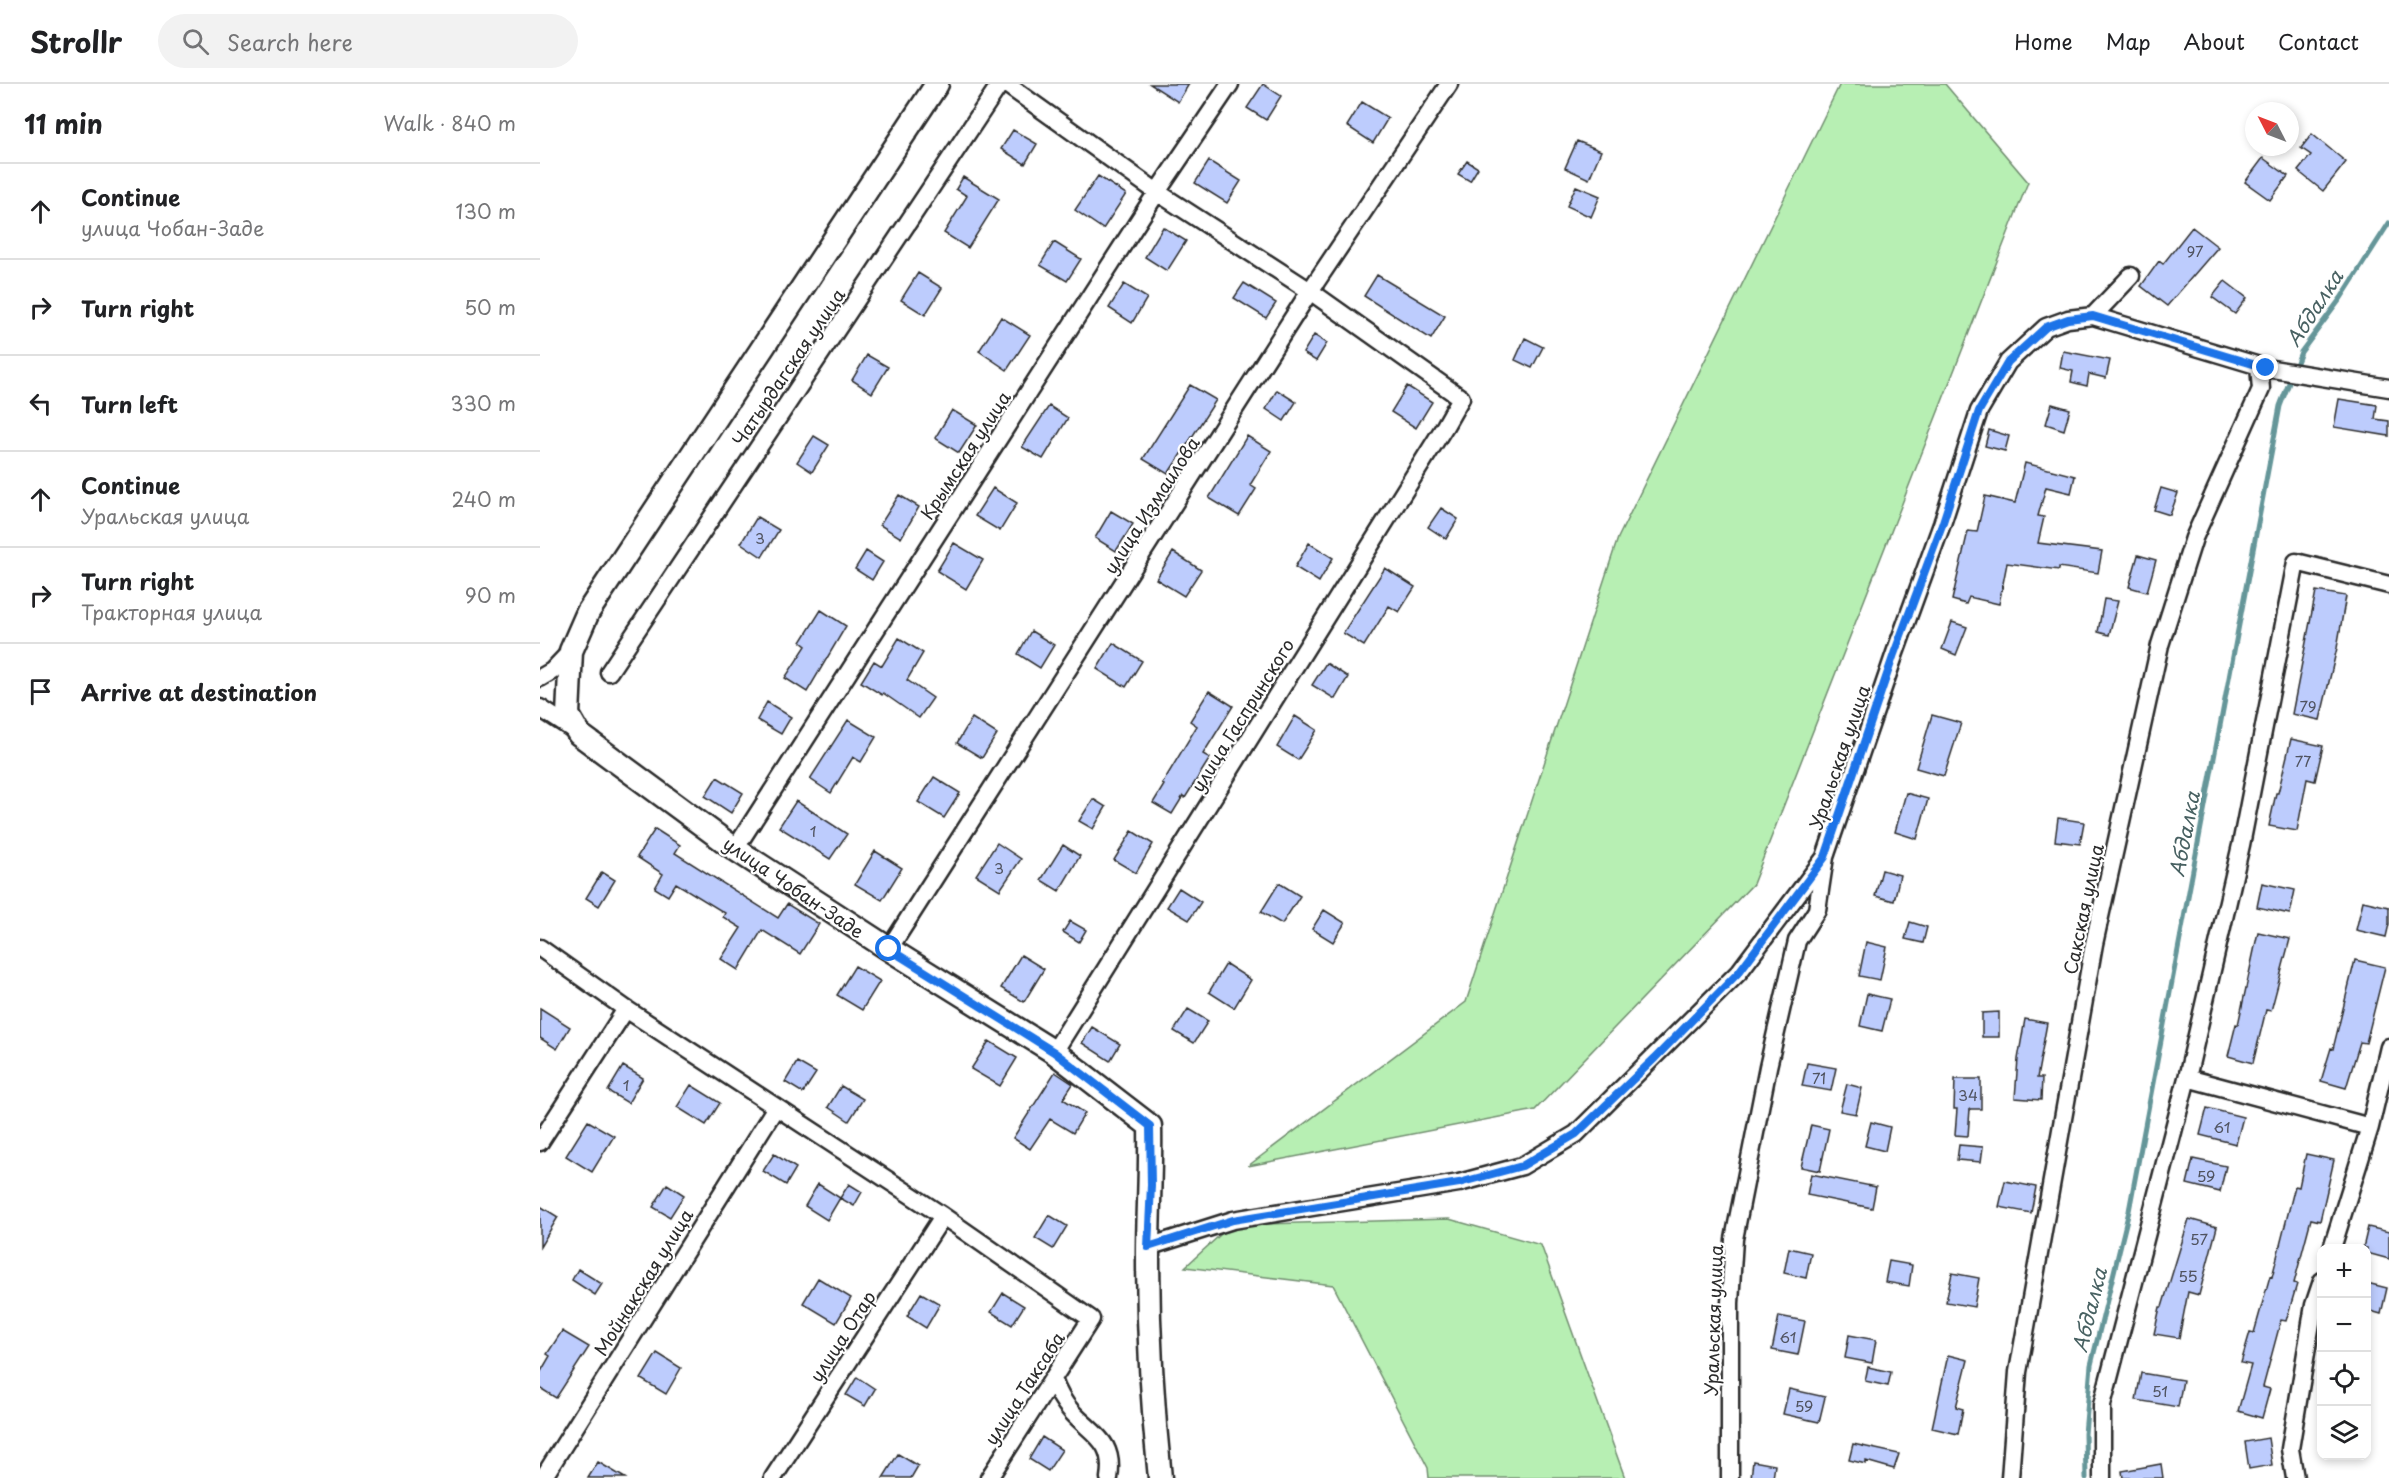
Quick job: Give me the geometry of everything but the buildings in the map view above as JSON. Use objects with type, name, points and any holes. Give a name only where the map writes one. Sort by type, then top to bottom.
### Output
[{"type":"main road","points":[[573,724],[571,651],[588,612],[784,312],[938,84]]},
{"type":"main road","name":"улица Чобан-Заде","points":[[573,724],[735,849],[1054,1052],[1150,1126],[1151,1185],[1148,1247]]},
{"type":"main road","points":[[1148,1247],[1155,1436],[1160,1478]]},
{"type":"street","name":"Чатырдагская улица","points":[[609,672],[1000,84]]},
{"type":"street","points":[[1006,84],[1157,192],[1311,291]]},
{"type":"street","name":"Крымская улица","points":[[735,849],[1157,192],[1230,84]]},
{"type":"street","name":"улица Измаилова","points":[[889,949],[1311,291],[1449,84]]},
{"type":"street","points":[[2131,276],[2093,316],[2263,367],[2389,388]]},
{"type":"street","name":"улица Гаспринского","points":[[1054,1052],[1461,398],[1311,291]]},
{"type":"street","name":"Уральская улица","points":[[1730,1478],[1730,1303],[1734,1239],[1768,1067],[1797,941],[1817,910],[1825,857],[1894,654],[1942,525],[1979,411],[2008,362],[2046,327],[2068,319],[2093,316]]},
{"type":"street","name":"Сакская улица","points":[[2010,1478],[2018,1372],[2090,968],[2160,645],[2194,538],[2261,389],[2263,367]]},
{"type":"street","points":[[2102,1478],[2102,1405],[2187,1078],[2241,845],[2296,562],[2389,585]]},
{"type":"street","points":[[540,678],[552,671],[571,651]]},
{"type":"street","points":[[540,708],[573,724]]},
{"type":"street","points":[[1148,1247],[1233,1220],[1459,1183],[1522,1166],[1576,1134],[1705,1007],[1739,972],[1825,857]]},
{"type":"street","points":[[540,948],[626,1009],[943,1216]]},
{"type":"street","points":[[540,1142],[626,1009]]},
{"type":"street","points":[[2333,1244],[2370,1127],[2389,1047]]},
{"type":"street","points":[[2187,1078],[2370,1127]]},
{"type":"street","name":"Мойнакская улица","points":[[543,1478],[776,1107]]},
{"type":"street","name":"улица Таксаба","points":[[943,1216],[1091,1319],[989,1478]]},
{"type":"street","name":"улица Отар","points":[[773,1478],[943,1216]]},
{"type":"street","points":[[2295,1478],[2290,1449],[2317,1296]]},
{"type":"street","points":[[1053,1379],[1057,1390],[1072,1412],[1107,1446],[1112,1462],[1109,1478]]},
{"type":"green space","points":[[1840,84],[1945,84],[2028,182],[1753,884],[1535,1110],[1248,1166],[1466,1002],[1618,538]]},
{"type":"green space","points":[[1449,1219],[1541,1245],[1625,1478],[1429,1478],[1428,1468],[1333,1285],[1185,1267],[1231,1225]]},
{"type":"waterway","name":"Абдалка","points":[[2086,1478],[2085,1434],[2091,1365],[2129,1211],[2280,406],[2301,352],[2341,298],[2389,223]]},
{"type":"route","points":[[889,949],[1054,1052],[1150,1126],[1151,1185],[1148,1247],[1233,1220],[1459,1183],[1522,1166],[1576,1134],[1655,1058],[1739,972],[1825,857],[1894,654],[1942,525],[1979,411],[2008,362],[2046,327],[2068,319],[2093,316],[2266,368]]}]
